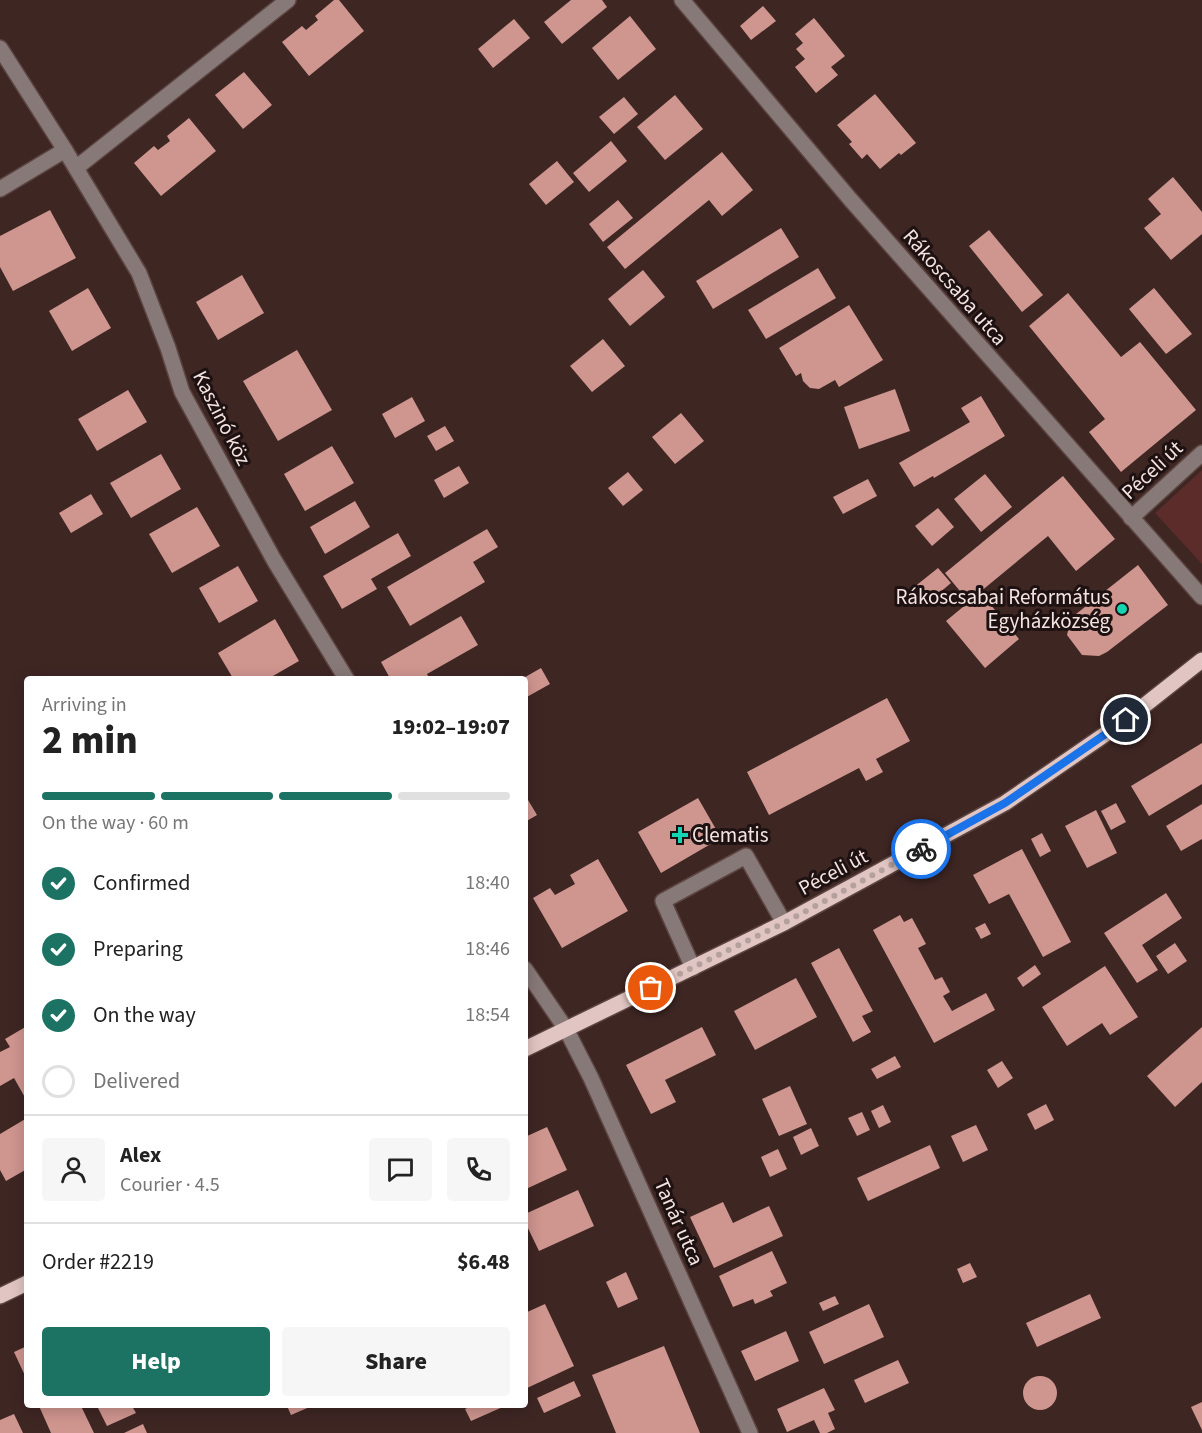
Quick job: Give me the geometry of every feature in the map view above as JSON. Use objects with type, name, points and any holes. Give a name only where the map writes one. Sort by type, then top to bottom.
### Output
[{"type":"main road","name":"Péceli út","points":[[528,1048],[784,923],[1005,803],[1126,720],[1202,660]]},
{"type":"main road","points":[[0,1296],[24,1284]]},
{"type":"street","points":[[76,168],[288,0]]},
{"type":"street","name":"Rákoscsaba utca","points":[[681,0],[850,199],[1202,597]]},
{"type":"street","name":"Kaszinó köz","points":[[0,48],[139,273],[182,392],[274,560],[345,676]]},
{"type":"street","points":[[0,189],[65,150]]},
{"type":"street","name":"Péceli út","points":[[1131,518],[1202,453]]},
{"type":"street","points":[[693,968],[663,901],[746,856],[784,923]]},
{"type":"street","points":[[528,973],[566,1029]]},
{"type":"street","name":"Tanár utca","points":[[566,1029],[591,1078],[750,1433]]},
{"type":"shaded area","points":[[1202,470],[1202,564],[1155,513]]},
{"type":"building","points":[[334,0],[339,0],[364,31],[309,76],[282,42],[302,26],[306,30],[318,20],[315,16]]},
{"type":"building","points":[[571,0],[602,0],[607,7],[562,44],[544,22]]},
{"type":"building","points":[[763,6],[776,21],[751,40],[740,26]]},
{"type":"building","points":[[630,16],[656,49],[618,80],[592,48]]},
{"type":"building","points":[[814,18],[845,56],[831,67],[838,75],[816,93],[795,67],[805,59],[796,49],[803,43],[795,34]]},
{"type":"building","points":[[514,19],[530,38],[493,68],[478,49]]},
{"type":"building","points":[[244,72],[272,105],[243,129],[215,95]]},
{"type":"building","points":[[875,94],[916,143],[901,155],[899,153],[880,169],[867,154],[862,159],[849,144],[852,142],[837,125]]},
{"type":"building","points":[[675,95],[703,129],[665,160],[637,127]]},
{"type":"building","points":[[624,97],[638,114],[614,134],[599,117]]},
{"type":"building","points":[[189,118],[216,151],[161,196],[134,163],[154,146],[158,150],[170,141],[167,136]]},
{"type":"building","points":[[611,141],[627,161],[589,192],[573,173]]},
{"type":"building","points":[[722,152],[753,190],[722,216],[709,200],[625,269],[607,247]]},
{"type":"building","points":[[557,161],[574,182],[546,205],[529,184]]},
{"type":"building","points":[[1173,177],[1202,212],[1202,234],[1171,260],[1144,228],[1161,214],[1148,199]]},
{"type":"building","points":[[618,200],[633,218],[603,242],[589,224]]},
{"type":"building","points":[[50,210],[76,258],[13,291],[0,267],[0,236]]},
{"type":"building","points":[[781,228],[799,257],[713,309],[696,281]]},
{"type":"building","points":[[989,230],[1043,295],[1022,312],[969,246]]},
{"type":"building","points":[[818,268],[836,298],[766,339],[748,310]]},
{"type":"building","points":[[643,270],[665,297],[630,326],[608,299]]},
{"type":"building","points":[[242,275],[264,313],[218,340],[196,302]]},
{"type":"building","points":[[88,288],[111,328],[72,351],[49,311]]},
{"type":"building","points":[[1154,288],[1192,334],[1166,354],[1129,309]]},
{"type":"building","points":[[1068,293],[1121,357],[1140,342],[1196,410],[1121,472],[1089,432],[1105,419],[1029,326]]},
{"type":"building","points":[[849,305],[883,360],[839,387],[835,380],[819,389],[810,388],[803,381],[801,373],[796,376],[779,348]]},
{"type":"building","points":[[603,339],[625,366],[592,392],[570,366]]},
{"type":"building","points":[[297,350],[332,410],[278,441],[243,381]]},
{"type":"building","points":[[895,389],[910,431],[859,449],[844,407]]},
{"type":"building","points":[[128,390],[147,422],[97,451],[78,419]]},
{"type":"building","points":[[981,396],[1005,436],[934,478],[933,476],[914,487],[899,463],[970,422],[961,408]]},
{"type":"building","points":[[412,397],[425,421],[395,438],[382,414]]},
{"type":"building","points":[[681,413],[704,441],[675,464],[652,437]]},
{"type":"building","points":[[445,426],[454,441],[436,451],[427,436]]},
{"type":"building","points":[[332,446],[354,483],[305,511],[284,474]]},
{"type":"building","points":[[161,454],[181,489],[131,518],[110,483]]},
{"type":"building","points":[[459,466],[469,483],[444,498],[434,480]]},
{"type":"building","points":[[628,472],[643,490],[623,506],[608,488]]},
{"type":"building","points":[[985,474],[1012,507],[981,532],[954,499]]},
{"type":"building","points":[[1063,476],[1115,539],[1076,571],[1048,536],[980,592],[1019,639],[985,668],[946,621],[969,602],[945,573]]},
{"type":"building","points":[[868,479],[877,496],[843,514],[833,497]]},
{"type":"building","points":[[91,494],[103,514],[71,533],[59,513]]},
{"type":"building","points":[[355,501],[370,527],[325,554],[310,527]]},
{"type":"building","points":[[197,507],[220,546],[172,573],[149,534]]},
{"type":"building","points":[[938,508],[954,527],[932,546],[915,526]]},
{"type":"building","points":[[487,529],[498,547],[473,562],[485,582],[410,626],[387,587]]},
{"type":"building","points":[[398,533],[411,556],[371,579],[377,589],[342,609],[323,576]]},
{"type":"building","name":"Rákoscsabai Református Egyházközség","points":[[1138,565],[1168,605],[1107,652],[1099,656],[1082,655],[1067,635],[1071,618]]},
{"type":"building","points":[[238,566],[258,601],[219,623],[199,588]]},
{"type":"building","points":[[938,568],[951,583],[926,604],[913,588]]},
{"type":"building","points":[[461,616],[478,645],[427,674],[428,676],[389,676],[381,662]]},
{"type":"building","points":[[275,619],[299,661],[273,676],[232,676],[218,653]]},
{"type":"building","points":[[541,668],[550,684],[528,696],[527,676]]},
{"type":"building","points":[[887,698],[910,741],[876,759],[883,772],[866,781],[859,768],[769,815],[747,772]]},
{"type":"building","points":[[1202,743],[1202,784],[1149,816],[1131,786]]},
{"type":"building","name":"Clematis","points":[[698,798],[721,838],[661,873],[638,832]]},
{"type":"building","points":[[528,800],[537,815],[528,820]]},
{"type":"building","points":[[1116,803],[1126,822],[1111,830],[1101,811]]},
{"type":"building","points":[[1202,804],[1202,839],[1181,851],[1166,826]]},
{"type":"building","points":[[1096,810],[1117,853],[1087,868],[1065,826]]},
{"type":"building","points":[[1042,833],[1051,851],[1040,857],[1031,839]]},
{"type":"building","points":[[1022,849],[1071,942],[1043,957],[1009,894],[989,904],[973,875]]},
{"type":"building","points":[[598,859],[628,911],[562,948],[533,898],[550,888],[555,895],[575,884],[570,875]]},
{"type":"building","points":[[1166,893],[1182,918],[1142,945],[1158,970],[1137,983],[1104,933]]},
{"type":"building","points":[[900,915],[904,922],[912,918],[926,944],[918,948],[935,980],[942,977],[950,992],[943,996],[952,1011],[986,993],[995,1010],[934,1043],[873,930]]},
{"type":"building","points":[[985,923],[991,934],[981,939],[975,928]]},
{"type":"building","points":[[1175,943],[1187,961],[1168,974],[1156,956]]},
{"type":"building","points":[[839,948],[873,1011],[862,1016],[871,1032],[853,1042],[811,963]]},
{"type":"building","points":[[1035,965],[1041,974],[1023,987],[1017,978]]},
{"type":"building","points":[[1105,966],[1138,1017],[1110,1035],[1102,1023],[1067,1046],[1042,1007]]},
{"type":"building","points":[[796,978],[817,1017],[755,1050],[734,1011]]},
{"type":"building","points":[[702,1027],[716,1055],[665,1080],[676,1102],[651,1114],[626,1065]]},
{"type":"building","points":[[1202,1027],[1202,1082],[1175,1107],[1147,1076]]},
{"type":"building","points":[[24,1028],[24,1096],[14,1078],[0,1086],[0,1052],[10,1047],[5,1039]]},
{"type":"building","points":[[895,1056],[901,1067],[877,1079],[871,1069]]},
{"type":"building","points":[[1002,1061],[1013,1078],[998,1088],[987,1070]]},
{"type":"building","points":[[790,1086],[807,1124],[779,1136],[762,1099]]},
{"type":"building","points":[[1046,1104],[1054,1120],[1035,1130],[1027,1114]]},
{"type":"building","points":[[883,1105],[891,1122],[879,1128],[871,1111]]},
{"type":"building","points":[[862,1112],[870,1130],[857,1136],[848,1118]]},
{"type":"building","points":[[24,1120],[24,1171],[6,1181],[0,1170],[0,1134]]},
{"type":"building","points":[[976,1125],[988,1150],[963,1162],[951,1136]]},
{"type":"building","points":[[547,1127],[567,1170],[528,1188],[528,1136]]},
{"type":"building","points":[[811,1128],[819,1146],[801,1155],[793,1137]]},
{"type":"building","points":[[930,1145],[940,1168],[868,1201],[857,1178]]},
{"type":"building","points":[[778,1149],[787,1169],[770,1177],[761,1157]]},
{"type":"building","points":[[578,1190],[594,1226],[539,1251],[528,1228],[528,1213]]},
{"type":"building","points":[[723,1202],[733,1223],[769,1206],[783,1236],[714,1268],[690,1217]]},
{"type":"building","points":[[772,1251],[787,1283],[770,1291],[773,1296],[755,1304],[753,1299],[733,1307],[719,1276]]},
{"type":"building","points":[[970,1263],[977,1277],[963,1283],[957,1269]]},
{"type":"building","points":[[626,1272],[638,1299],[618,1308],[606,1282]]},
{"type":"building","points":[[1090,1294],[1101,1318],[1037,1347],[1026,1323]]},
{"type":"building","points":[[835,1296],[839,1304],[823,1311],[819,1303]]},
{"type":"building","points":[[545,1304],[574,1366],[528,1388],[528,1312]]},
{"type":"building","points":[[869,1304],[884,1337],[824,1364],[809,1332]]},
{"type":"building","points":[[786,1331],[799,1361],[755,1381],[741,1351]]},
{"type":"building","points":[[664,1346],[700,1433],[616,1433],[592,1375]]},
{"type":"building","points":[[24,1347],[24,1374],[14,1352]]},
{"type":"building","points":[[898,1360],[909,1383],[865,1403],[854,1380]]},
{"type":"building","points":[[1040,1376],[1052,1381],[1057,1393],[1052,1405],[1040,1410],[1028,1405],[1023,1393],[1028,1381]]},
{"type":"building","points":[[574,1381],[581,1396],[544,1413],[537,1398]]},
{"type":"building","points":[[824,1388],[835,1410],[828,1413],[835,1429],[827,1433],[820,1433],[814,1420],[787,1432],[777,1409]]},
{"type":"building","points":[[1202,1402],[1202,1430],[1191,1407]]},
{"type":"building","points":[[40,1408],[82,1408],[94,1433],[51,1433]]},
{"type":"building","points":[[98,1408],[133,1408],[136,1413],[107,1426]]},
{"type":"building","points":[[288,1408],[307,1408],[291,1415]]},
{"type":"building","points":[[467,1408],[500,1408],[471,1421],[465,1409]]},
{"type":"building","points":[[14,1414],[23,1433],[0,1433],[0,1420]]},
{"type":"building","points":[[143,1424],[147,1433],[124,1433]]},
{"type":"way so far","points":[[651,988],[784,923],[921,849]]},
{"type":"place","name":"Rákoscsabai Református Egyházközség","points":[[1122,609]]},
{"type":"place","name":"Clematis","points":[[680,835]]},
{"type":"route","points":[[921,849],[1005,803],[1126,720]]}]
